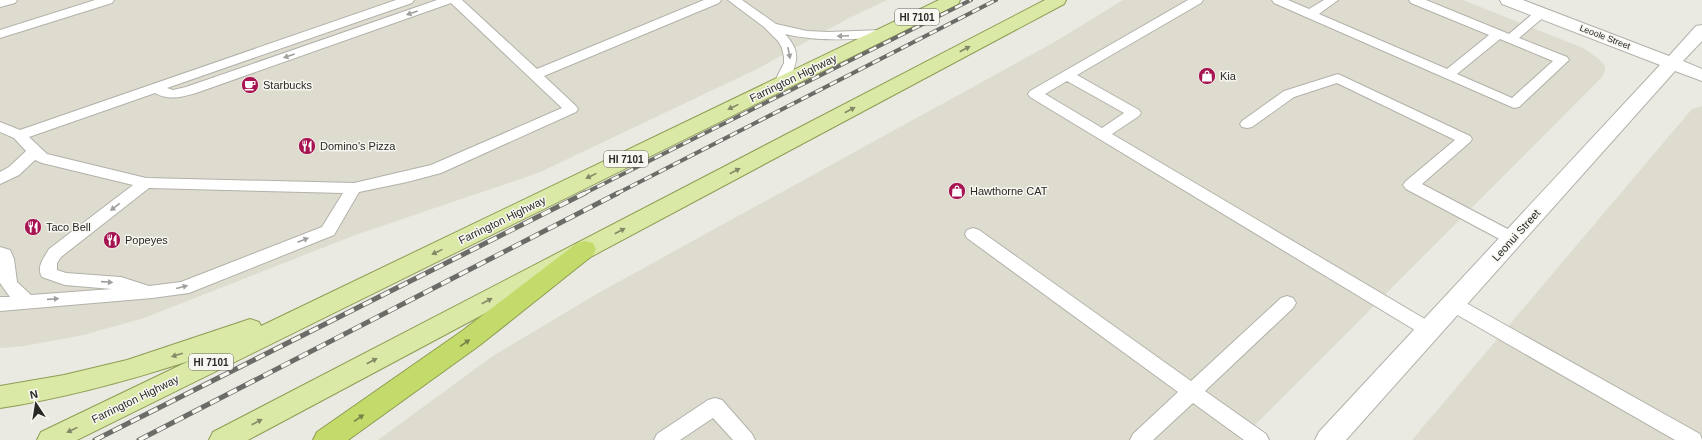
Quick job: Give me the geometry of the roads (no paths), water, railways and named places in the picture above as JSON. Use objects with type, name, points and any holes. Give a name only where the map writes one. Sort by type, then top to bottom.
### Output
[{"type":"highway","points":[[327,440],[472,338],[585,249]]},
{"type":"main road","name":"Farrington Highway","points":[[51,440],[952,0]]},
{"type":"main road","points":[[223,440],[1058,0]]},
{"type":"main road","points":[[0,397],[95,379],[197,349],[371,284]]},
{"type":"street","name":"Leoole Street","points":[[1510,0],[1702,75]]},
{"type":"street","name":"Leonui Street","points":[[1329,440],[1702,30]]},
{"type":"lane","points":[[0,3],[11,0]]},
{"type":"lane","points":[[64,0],[72,11]]},
{"type":"lane","points":[[0,34],[108,0]]},
{"type":"lane","points":[[18,135],[408,0]]},
{"type":"lane","points":[[156,87],[164,94],[176,94],[191,90],[449,0]]},
{"type":"lane","points":[[0,126],[18,135],[42,158],[146,184],[354,188],[407,177],[436,169],[571,109],[455,0]]},
{"type":"lane","points":[[535,75],[715,0]]},
{"type":"lane","points":[[734,0],[772,27],[788,46],[791,58],[781,83]]},
{"type":"lane","points":[[1197,0],[1035,94],[1429,330]]},
{"type":"lane","points":[[1278,0],[1514,104],[1562,60],[1415,0]]},
{"type":"lane","points":[[1310,14],[1332,0]]},
{"type":"lane","points":[[1448,75],[1504,36],[1541,13]]},
{"type":"lane","points":[[772,27],[807,35],[828,36],[882,34]]},
{"type":"lane","points":[[1067,75],[1134,113],[1102,134]]},
{"type":"lane","points":[[1247,124],[1289,94],[1338,78],[1465,139],[1411,185],[1512,238]]},
{"type":"lane","points":[[0,168],[35,151]]},
{"type":"lane","points":[[0,179],[14,171],[35,151]]},
{"type":"lane","points":[[146,184],[55,253],[49,263],[48,273],[65,279],[121,283],[152,292]]},
{"type":"lane","points":[[0,304],[152,292],[183,288],[328,231],[354,188]]},
{"type":"lane","points":[[973,234],[1258,440]]},
{"type":"lane","points":[[0,253],[4,254],[7,261],[6,275],[11,288],[26,301]]},
{"type":"lane","points":[[1140,440],[1287,303]]},
{"type":"lane","points":[[1453,304],[1693,440]]},
{"type":"lane","points":[[664,440],[715,406],[745,440]]},
{"type":"railway","points":[[585,193],[971,0]]},
{"type":"railway","points":[[616,194],[996,0]]},
{"type":"railway","points":[[95,440],[585,193]]},
{"type":"railway","points":[[139,440],[618,193]]},
{"type":"place","name":"Kia","points":[[1207,76]]},
{"type":"place","name":"Starbucks","points":[[250,85]]},
{"type":"place","name":"Domino's Pizza","points":[[307,146]]},
{"type":"place","name":"Hawthorne CAT","points":[[957,191]]},
{"type":"place","name":"Taco Bell","points":[[33,227]]},
{"type":"place","name":"Popeyes","points":[[112,240]]}]
